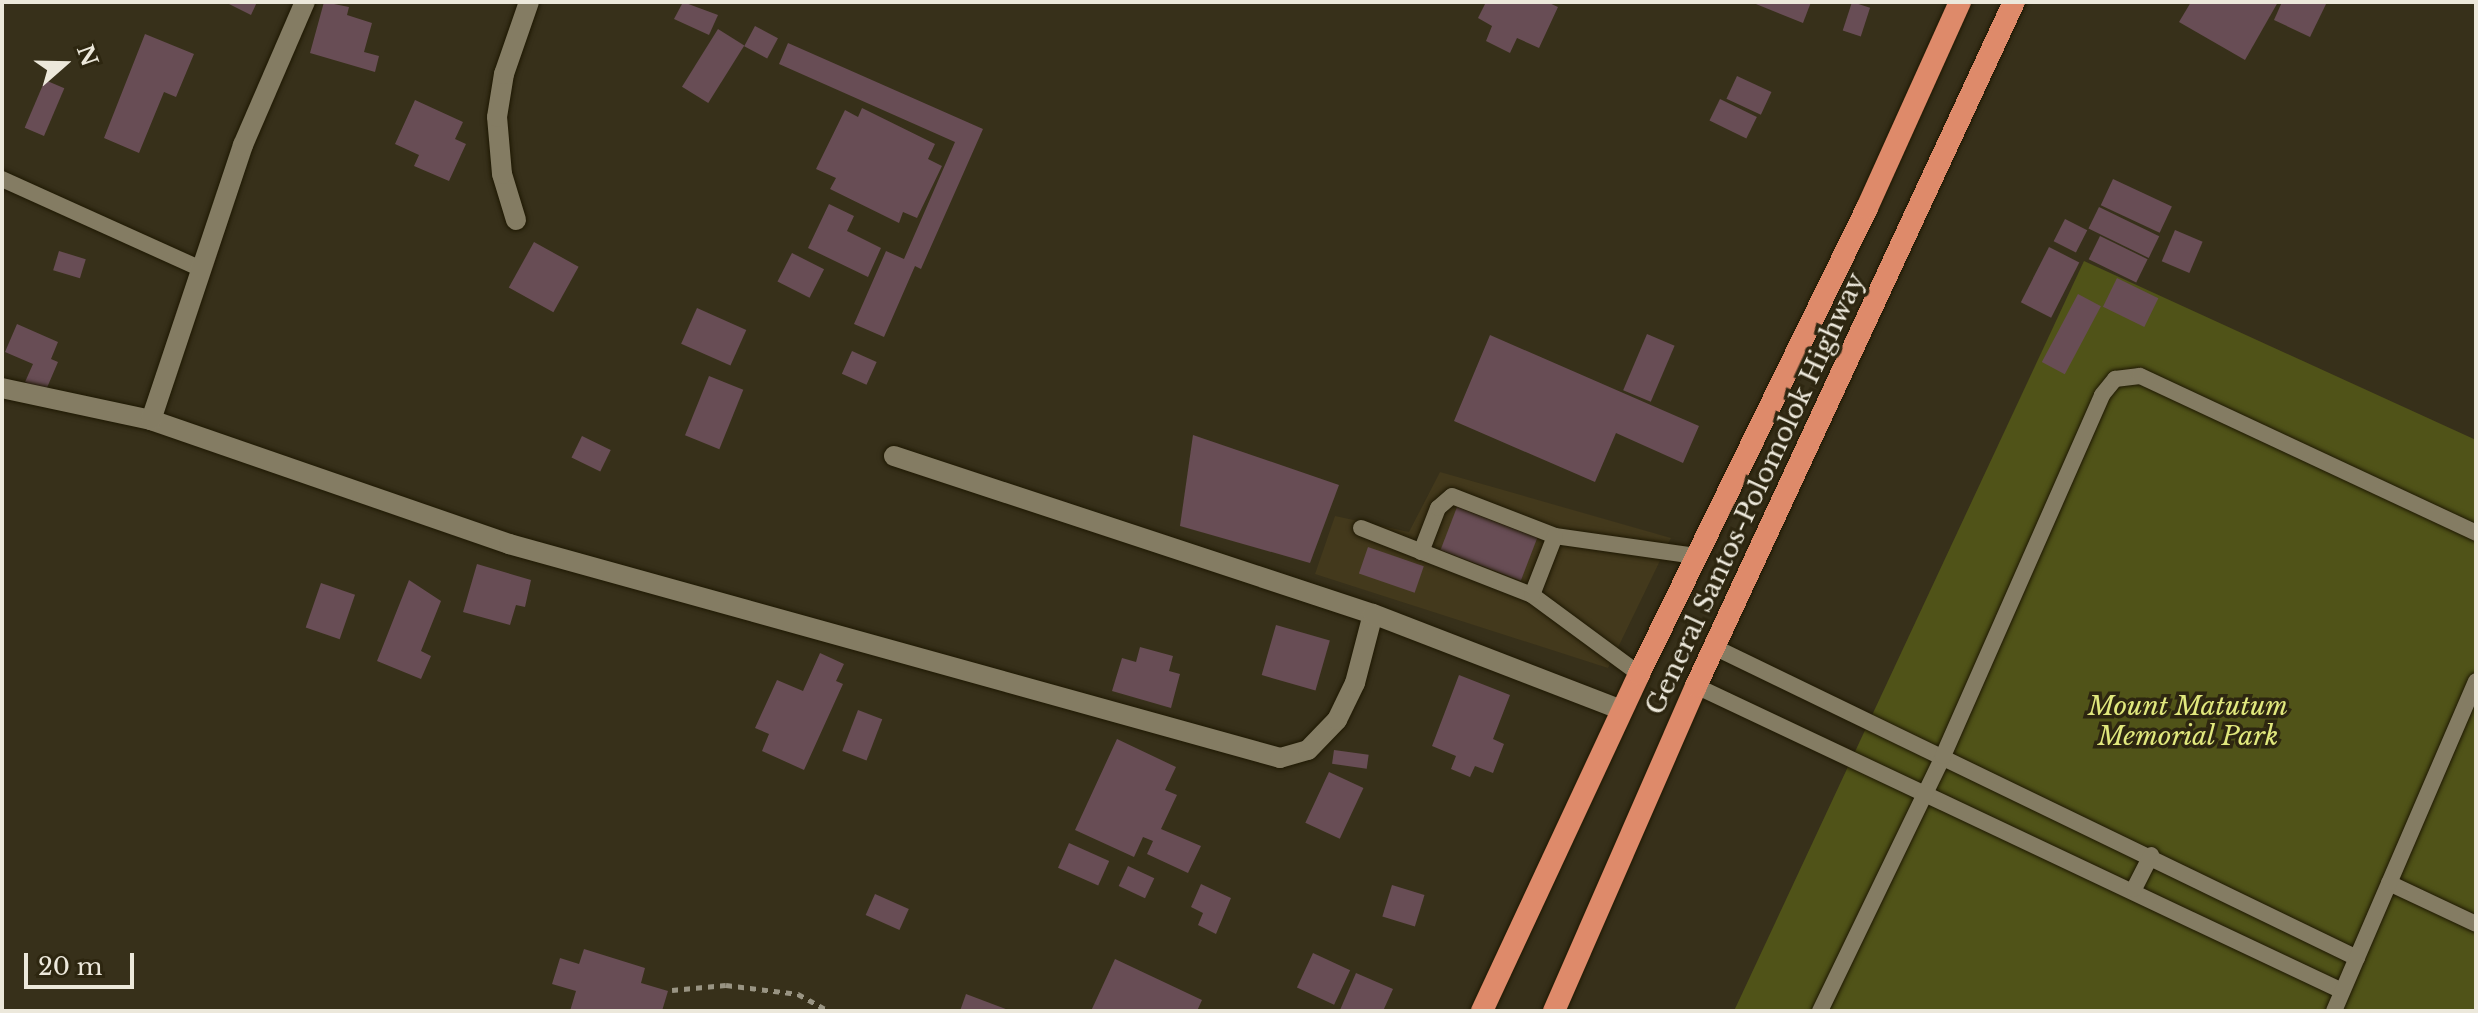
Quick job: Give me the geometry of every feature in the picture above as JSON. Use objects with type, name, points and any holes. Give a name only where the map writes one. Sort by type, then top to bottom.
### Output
[{"type":"highway","points":[[1482,1011],[1639,674],[1867,208],[1960,2]]},
{"type":"highway","name":"General Santos-Polomolok Highway","points":[[1554,1011],[1696,686],[2014,2]]},
{"type":"street","points":[[151,420],[199,268],[243,145],[305,2]]},
{"type":"street","points":[[516,220],[502,174],[497,117],[504,74],[529,2]]},
{"type":"street","points":[[2,388],[151,420],[509,544],[1280,758],[1308,750],[1337,720],[1355,683],[1373,614]]},
{"type":"street","points":[[894,456],[1373,614],[1622,710]]},
{"type":"lane","points":[[2,179],[199,268]]},
{"type":"lane","points":[[1820,1011],[1927,791],[2102,395],[2115,379],[2140,376],[2476,533]]},
{"type":"lane","points":[[1421,552],[1448,497],[1498,518],[1555,536],[1696,556]]},
{"type":"lane","points":[[1361,528],[1421,552],[1478,569],[1532,595],[1639,674]]},
{"type":"lane","points":[[1532,595],[1555,536]]},
{"type":"lane","points":[[1716,648],[2151,855],[2357,958]]},
{"type":"lane","points":[[2334,1011],[2476,681]]},
{"type":"lane","points":[[1696,686],[1927,791],[2342,991]]},
{"type":"lane","points":[[2134,889],[2151,855]]},
{"type":"lane","points":[[2389,883],[2476,924]]},
{"type":"path","points":[[672,990],[726,985],[798,994],[829,1011]]},
{"type":"shaded area","points":[[1440,472],[1671,538],[1608,668],[1315,574],[1335,516],[1409,532]]},
{"type":"green space","name":"Mount Matutum Memorial Park","points":[[2084,261],[2476,440],[2476,1011],[1734,1011]]},
{"type":"building","points":[[225,2],[257,2],[251,15]]},
{"type":"building","points":[[324,2],[349,7],[347,15],[372,23],[364,52],[379,56],[375,72],[310,53]]},
{"type":"building","points":[[683,2],[718,15],[709,35],[674,19]]},
{"type":"building","points":[[1486,2],[1547,2],[1558,7],[1539,48],[1517,38],[1510,53],[1486,41],[1492,26],[1478,18]]},
{"type":"building","points":[[1751,2],[1811,2],[1803,23]]},
{"type":"building","points":[[1852,2],[1870,8],[1861,36],[1843,31]]},
{"type":"building","points":[[2191,2],[2278,2],[2245,60],[2179,22]]},
{"type":"building","points":[[2282,2],[2327,2],[2310,37],[2274,20]]},
{"type":"building","points":[[755,26],[778,38],[767,59],[744,46]]},
{"type":"building","points":[[718,29],[744,45],[708,103],[682,87]]},
{"type":"building","points":[[145,34],[194,54],[176,97],[164,92],[139,153],[104,138]]},
{"type":"building","points":[[788,43],[983,129],[921,269],[915,266],[884,337],[854,324],[886,251],[904,259],[955,142],[779,64]]},
{"type":"building","points":[[1737,76],[1771,92],[1761,115],[1726,99]]},
{"type":"building","points":[[45,80],[64,88],[44,136],[25,128]]},
{"type":"building","points":[[1720,99],[1757,117],[1746,139],[1709,121]]},
{"type":"building","points":[[415,100],[463,122],[455,139],[466,144],[449,181],[414,166],[419,155],[395,144]]},
{"type":"building","points":[[862,108],[935,144],[928,159],[942,166],[917,218],[903,212],[899,223],[830,189],[836,178],[816,169],[845,110],[858,117]]},
{"type":"building","points":[[2113,179],[2172,206],[2160,233],[2101,205]]},
{"type":"building","points":[[829,204],[854,216],[847,231],[881,248],[868,277],[808,248]]},
{"type":"building","points":[[2099,207],[2159,236],[2149,258],[2088,229]]},
{"type":"building","points":[[2065,219],[2087,230],[2076,253],[2054,241]]},
{"type":"building","points":[[2175,230],[2203,242],[2189,273],[2162,261]]},
{"type":"building","points":[[2100,236],[2148,259],[2136,283],[2089,259]]},
{"type":"building","points":[[534,242],[579,267],[553,312],[509,287]]},
{"type":"building","points":[[2049,247],[2079,262],[2051,318],[2021,302]]},
{"type":"building","points":[[59,251],[86,259],[80,278],[53,270]]},
{"type":"building","points":[[792,253],[824,269],[810,298],[777,282]]},
{"type":"building","points":[[2117,278],[2158,298],[2144,327],[2103,307]]},
{"type":"building","points":[[2078,294],[2101,306],[2065,374],[2042,362]]},
{"type":"building","points":[[697,308],[746,330],[730,366],[681,344]]},
{"type":"building","points":[[17,324],[58,342],[51,359],[58,362],[46,390],[25,382],[33,364],[5,352]]},
{"type":"building","points":[[1647,334],[1675,346],[1651,402],[1623,390]]},
{"type":"building","points":[[1490,335],[1699,426],[1683,463],[1616,433],[1595,482],[1454,421]]},
{"type":"building","points":[[852,351],[877,362],[866,385],[842,374]]},
{"type":"building","points":[[709,376],[743,390],[719,449],[685,435]]},
{"type":"building","points":[[1193,435],[1339,485],[1310,563],[1180,526]]},
{"type":"building","points":[[582,436],[611,450],[600,472],[571,458]]},
{"type":"building","points":[[1457,507],[1537,538],[1521,581],[1441,550]]},
{"type":"building","points":[[1368,547],[1424,566],[1415,593],[1359,573]]},
{"type":"building","points":[[477,564],[531,580],[525,607],[516,605],[510,625],[463,612]]},
{"type":"building","points":[[409,580],[441,601],[421,651],[431,656],[421,679],[377,661]]},
{"type":"building","points":[[321,583],[355,595],[340,639],[306,627]]},
{"type":"building","points":[[1276,625],[1330,640],[1315,690],[1262,675]]},
{"type":"building","points":[[1140,647],[1173,656],[1169,671],[1180,674],[1171,708],[1112,691],[1122,658],[1136,662]]},
{"type":"building","points":[[820,653],[844,664],[836,681],[843,684],[804,770],[762,751],[769,734],[755,728],[777,680],[803,691]]},
{"type":"building","points":[[1459,675],[1510,695],[1493,739],[1504,744],[1493,773],[1475,766],[1470,777],[1451,769],[1456,756],[1432,746]]},
{"type":"building","points":[[858,710],[882,719],[867,760],[842,751]]},
{"type":"building","points":[[1117,739],[1176,767],[1165,790],[1177,795],[1161,829],[1201,846],[1188,873],[1147,854],[1153,841],[1143,837],[1134,857],[1075,830]]},
{"type":"building","points":[[1334,750],[1369,755],[1367,769],[1332,764]]},
{"type":"building","points":[[1329,772],[1363,788],[1340,839],[1305,823]]},
{"type":"building","points":[[1069,843],[1109,861],[1098,886],[1058,868]]},
{"type":"building","points":[[1128,866],[1154,878],[1145,898],[1119,886]]},
{"type":"building","points":[[1201,884],[1231,898],[1216,934],[1198,925],[1203,913],[1191,907]]},
{"type":"building","points":[[1392,885],[1425,895],[1415,926],[1382,917]]},
{"type":"building","points":[[875,894],[909,909],[899,930],[866,915]]},
{"type":"building","points":[[584,949],[645,968],[641,983],[668,991],[662,1011],[570,1011],[576,991],[552,984],[560,958],[579,964]]},
{"type":"building","points":[[1313,953],[1350,970],[1334,1005],[1297,987]]},
{"type":"building","points":[[1115,959],[1202,1000],[1197,1011],[1091,1011]]},
{"type":"building","points":[[1356,973],[1393,989],[1383,1011],[1340,1010]]},
{"type":"building","points":[[966,994],[1011,1011],[960,1011]]}]
